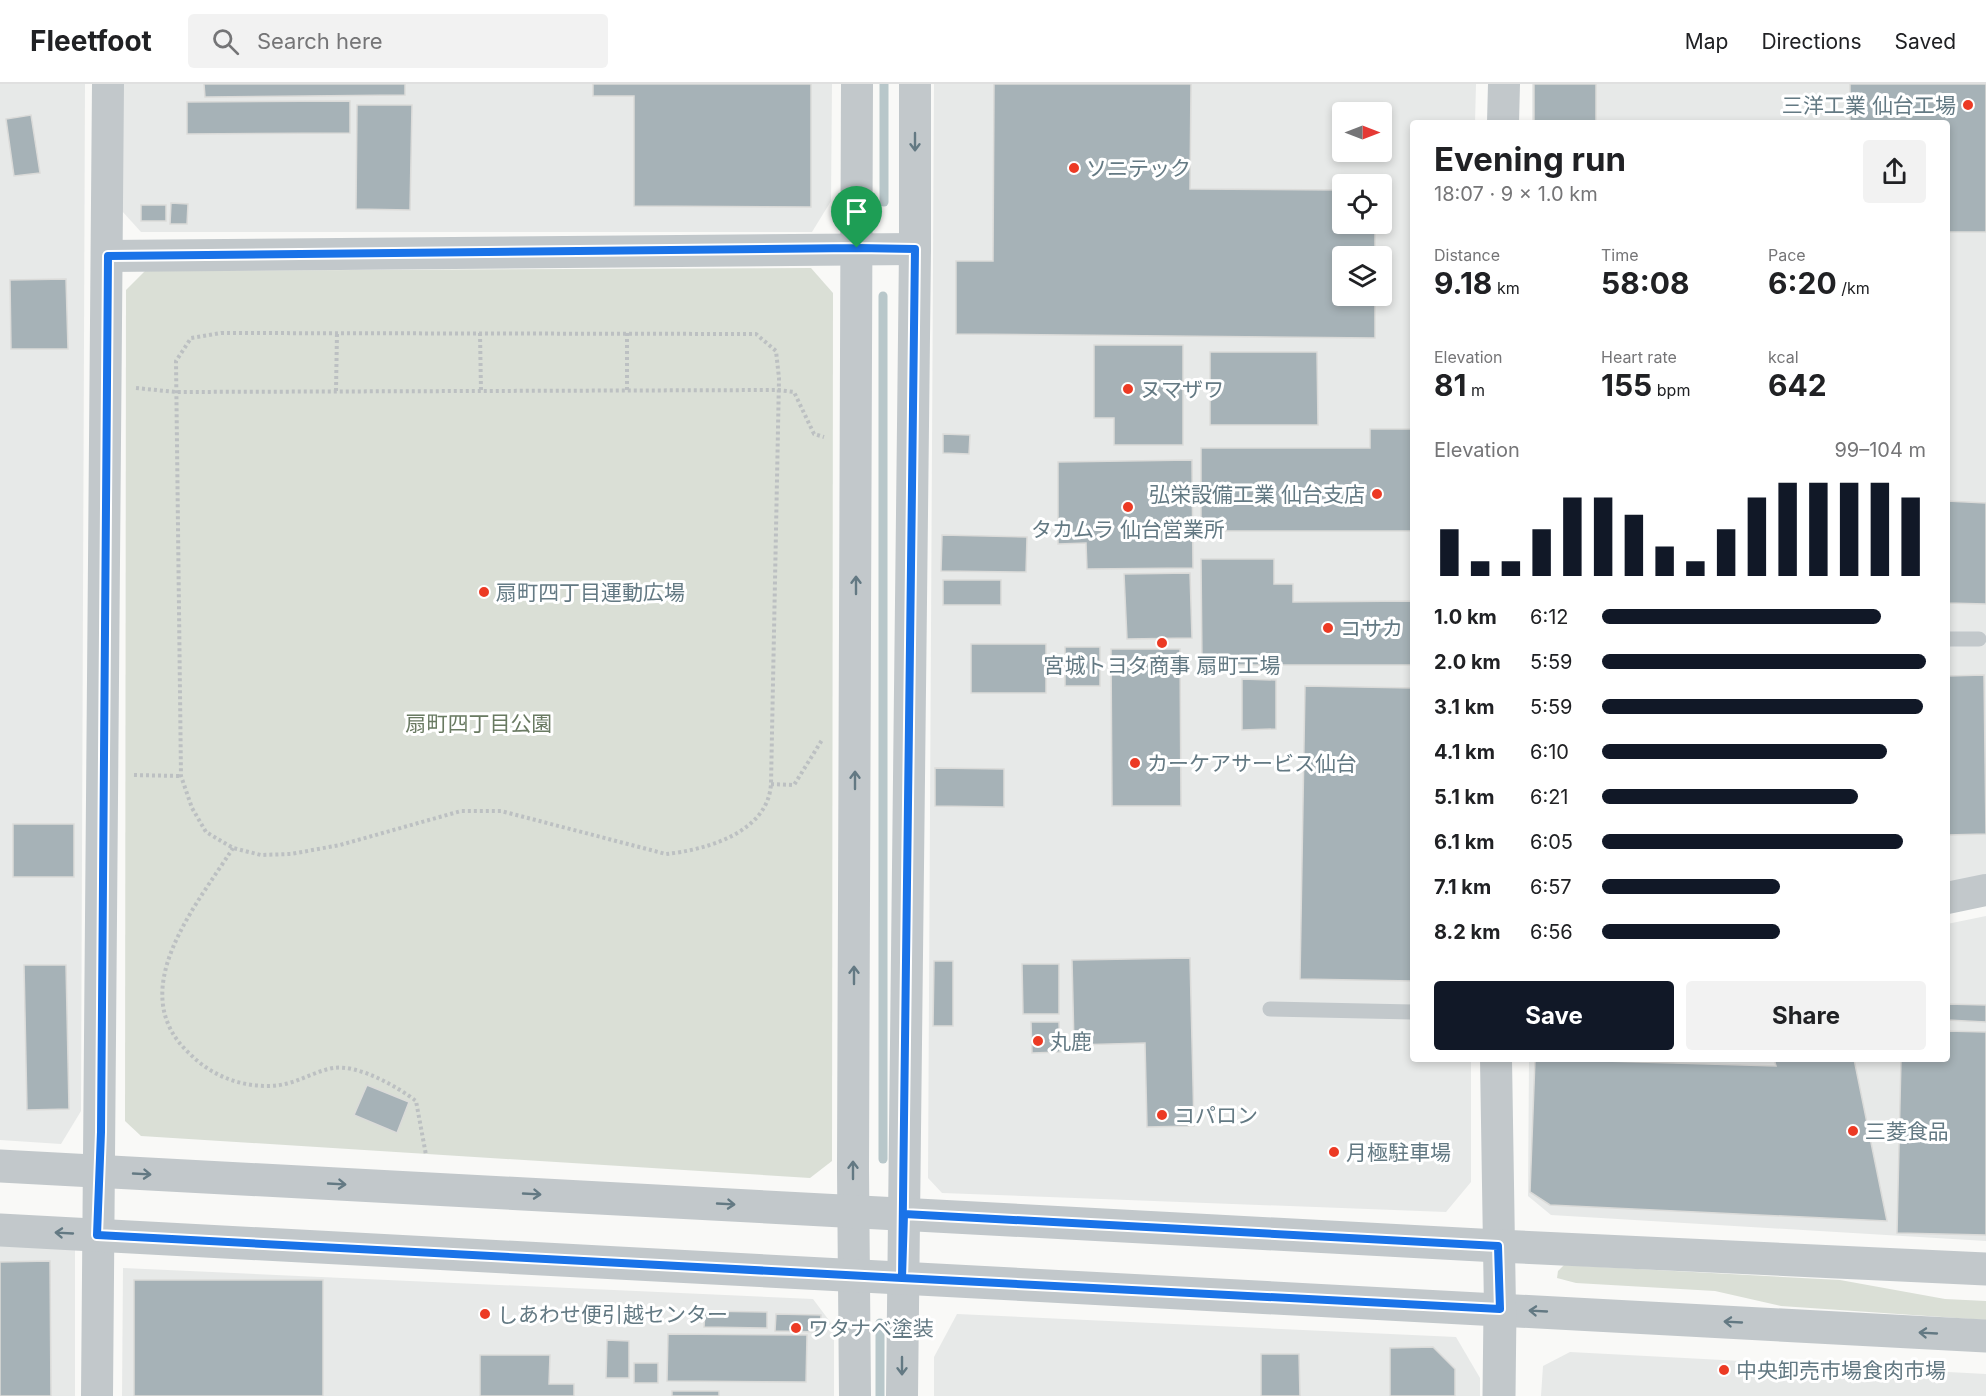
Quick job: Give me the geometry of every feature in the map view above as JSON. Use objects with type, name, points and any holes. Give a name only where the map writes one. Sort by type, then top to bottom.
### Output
[{"type":"street","points":[[97,1396],[108,84]]},
{"type":"street","points":[[855,1396],[853,1211],[857,84]]},
{"type":"street","points":[[902,1396],[915,84]]},
{"type":"street","points":[[1503,120],[1504,84]]},
{"type":"street","points":[[108,256],[915,249]]},
{"type":"street","points":[[1950,897],[1986,890]]},
{"type":"street","points":[[1496,1062],[1499,1396]]},
{"type":"street","points":[[0,1166],[1498,1246],[1986,1269]]},
{"type":"street","points":[[0,1230],[1986,1336]]},
{"type":"lane","points":[[1950,639],[1978,639]]},
{"type":"lane","points":[[1270,1009],[1410,1012]]},
{"type":"path","points":[[221,333],[337,333],[756,334],[776,351],[778,390],[771,784],[770,793],[751,825],[721,842],[666,854],[501,811],[461,811],[340,845],[291,854],[261,855],[232,848],[206,832],[192,808],[181,776],[176,361],[191,338],[221,333]]},
{"type":"path","points":[[336,391],[337,333]]},
{"type":"path","points":[[480,333],[481,391]]},
{"type":"path","points":[[627,333],[627,390]]},
{"type":"path","points":[[126,387],[176,392],[778,390],[794,392],[814,434],[833,439]]},
{"type":"path","points":[[771,784],[794,785],[821,740],[832,738]]},
{"type":"path","points":[[126,775],[181,776]]},
{"type":"path","points":[[232,848],[168,953],[161,988],[166,1019],[181,1047],[202,1066],[237,1084],[269,1086],[302,1081],[334,1068],[360,1072],[398,1087],[416,1101],[427,1162]]},
{"type":"shaded area","points":[[0,84],[85,84],[81,1111],[61,1144],[0,1140]]},
{"type":"shaded area","points":[[122,84],[832,84],[831,201],[812,232],[141,232],[122,211]]},
{"type":"shaded area","points":[[934,84],[1476,84],[1475,120],[1410,120],[1410,1062],[1471,1062],[1471,1182],[1446,1212],[942,1193],[928,1178]]},
{"type":"shaded area","points":[[1532,84],[1986,84],[1986,876],[1950,882],[1950,120],[1532,120]]},
{"type":"shaded area","points":[[1986,916],[1986,1241],[1551,1215],[1528,1196],[1529,1062],[1950,1062],[1950,923]]},
{"type":"shaded area","points":[[0,1242],[75,1245],[75,1396],[0,1396]]},
{"type":"shaded area","points":[[123,1268],[813,1299],[834,1327],[834,1396],[122,1396]]},
{"type":"shaded area","points":[[957,1314],[1456,1337],[1480,1378],[1480,1396],[934,1396],[934,1357]]},
{"type":"shaded area","name":"中央卸売市場食肉市場","points":[[1570,1352],[1986,1374],[1986,1396],[1541,1396],[1543,1366]]},
{"type":"green space","name":"扇町四丁目公園","points":[[811,268],[833,293],[832,1161],[810,1178],[141,1136],[125,1121],[126,290],[145,271]]},
{"type":"green space","points":[[1564,1265],[1840,1280],[1945,1299],[1986,1301],[1986,1320],[1781,1306],[1715,1291],[1576,1283],[1557,1278],[1558,1271]]},
{"type":"building","points":[[204,84],[405,84],[405,95],[205,97]]},
{"type":"building","points":[[593,84],[811,84],[811,207],[634,206],[634,96],[593,96]]},
{"type":"building","points":[[994,84],[1191,84],[1190,189],[1332,190],[1332,234],[1375,234],[1375,246],[1332,246],[1332,306],[1375,306],[1375,338],[956,334],[956,261],[993,261]]},
{"type":"building","points":[[1534,84],[1596,84],[1596,120],[1534,120]]},
{"type":"building","points":[[1850,84],[1986,84],[1986,232],[1950,232],[1950,120],[1850,120]]},
{"type":"building","points":[[350,101],[350,133],[187,134],[187,102]]},
{"type":"building","points":[[357,105],[412,105],[410,210],[356,209]]},
{"type":"building","points":[[31,115],[40,173],[14,176],[6,119]]},
{"type":"building","points":[[171,203],[188,204],[187,224],[170,224]]},
{"type":"building","points":[[141,205],[166,205],[166,221],[141,221]]},
{"type":"building","points":[[66,279],[68,349],[11,349],[10,280]]},
{"type":"building","points":[[1094,345],[1183,345],[1183,445],[1114,445],[1114,418],[1094,418]]},
{"type":"building","points":[[1210,352],[1317,352],[1318,425],[1210,425]]},
{"type":"building","points":[[1370,429],[1410,429],[1410,531],[1201,531],[1201,448],[1370,448]]},
{"type":"building","points":[[943,434],[970,435],[969,454],[943,453]]},
{"type":"building","points":[[1192,460],[1193,568],[1087,569],[1086,543],[1058,544],[1058,462]]},
{"type":"building","points":[[1950,501],[1986,503],[1986,604],[1950,603]]},
{"type":"building","points":[[942,535],[1027,537],[1026,572],[941,571]]},
{"type":"building","points":[[1201,559],[1274,559],[1274,584],[1293,584],[1293,602],[1410,601],[1410,665],[1202,665]]},
{"type":"building","points":[[1190,573],[1192,638],[1127,639],[1124,574]]},
{"type":"building","points":[[943,580],[1001,580],[1001,605],[943,605]]},
{"type":"building","points":[[971,644],[1046,644],[1046,693],[971,693]]},
{"type":"building","points":[[1065,647],[1100,647],[1100,686],[1065,686]]},
{"type":"building","points":[[1111,649],[1180,649],[1181,806],[1112,806]]},
{"type":"building","points":[[1984,675],[1986,834],[1950,835],[1950,676]]},
{"type":"building","points":[[1242,679],[1276,680],[1276,729],[1242,730]]},
{"type":"building","points":[[1305,686],[1410,688],[1410,981],[1300,979]]},
{"type":"building","points":[[935,768],[1004,769],[1004,807],[935,806]]},
{"type":"building","points":[[13,824],[74,824],[74,877],[13,877]]},
{"type":"building","points":[[1190,958],[1194,1126],[1147,1127],[1145,1043],[1074,1045],[1072,960]]},
{"type":"building","points":[[934,961],[953,961],[953,1026],[933,1026]]},
{"type":"building","points":[[1022,964],[1059,964],[1059,1014],[1023,1014]]},
{"type":"building","points":[[24,965],[66,965],[69,1109],[27,1110]]},
{"type":"building","points":[[1950,1004],[1986,1005],[1986,1022],[1950,1020]]},
{"type":"building","points":[[1031,1022],[1059,1022],[1060,1052],[1032,1053]]},
{"type":"building","points":[[1950,1031],[1986,1032],[1986,1235],[1897,1233],[1901,1062],[1950,1062]]},
{"type":"building","points":[[1535,1062],[1776,1066],[1775,1062],[1855,1062],[1887,1221],[1550,1205],[1530,1192]]},
{"type":"building","points":[[367,1085],[409,1102],[397,1133],[354,1115]]},
{"type":"building","points":[[50,1261],[51,1396],[0,1396],[0,1262]]},
{"type":"building","points":[[134,1280],[323,1280],[323,1396],[134,1396]]},
{"type":"building","points":[[705,1311],[767,1312],[767,1328],[704,1327]]},
{"type":"building","points":[[776,1314],[821,1315],[820,1332],[775,1331]]},
{"type":"building","points":[[668,1334],[807,1335],[806,1382],[667,1381]]},
{"type":"building","points":[[607,1340],[629,1341],[629,1378],[606,1378]]},
{"type":"building","points":[[1433,1347],[1455,1369],[1455,1396],[1390,1396],[1390,1348]]},
{"type":"building","points":[[1261,1354],[1299,1354],[1300,1396],[1261,1396]]},
{"type":"building","points":[[480,1355],[550,1355],[549,1384],[574,1384],[574,1396],[480,1396]]},
{"type":"building","points":[[634,1363],[658,1363],[658,1383],[634,1383]]},
{"type":"building","points":[[672,1391],[719,1391],[719,1396],[672,1396]]},
{"type":"waterway","points":[[884,84],[884,202]]},
{"type":"waterway","points":[[883,296],[883,1159]]},
{"type":"waterway","points":[[880,1323],[880,1396]]},
{"type":"place","name":"三洋工業 仙台工場","points":[[1968,105]]},
{"type":"place","name":"ソニテック","points":[[1074,168]]},
{"type":"place","name":"ヌマザワ","points":[[1128,389]]},
{"type":"place","name":"弘栄設備工業 仙台支店","points":[[1377,494]]},
{"type":"place","name":"タカムラ 仙台営業所","points":[[1128,507]]},
{"type":"place","name":"扇町四丁目運動広場","points":[[484,592]]},
{"type":"place","name":"コサカ","points":[[1328,628]]},
{"type":"place","name":"宮城トヨタ商事 扇町工場","points":[[1162,643]]},
{"type":"place","name":"カーケアサービス仙台","points":[[1135,763]]},
{"type":"place","name":"丸鹿","points":[[1038,1041]]},
{"type":"place","name":"コパロン","points":[[1162,1115]]},
{"type":"place","name":"三菱食品","points":[[1853,1131]]},
{"type":"place","name":"月極駐車場","points":[[1334,1152]]},
{"type":"place","name":"しあわせ便引越センター","points":[[485,1314]]},
{"type":"place","name":"ワタナベ塗装","points":[[796,1328]]},
{"type":"place","name":"中央卸売市場食肉市場","points":[[1724,1370]]},
{"type":"route","points":[[857,248],[108,256],[101,1132],[97,1235],[902,1278],[904,1214],[1498,1246],[1500,1309],[902,1278],[915,249],[857,248]]}]
